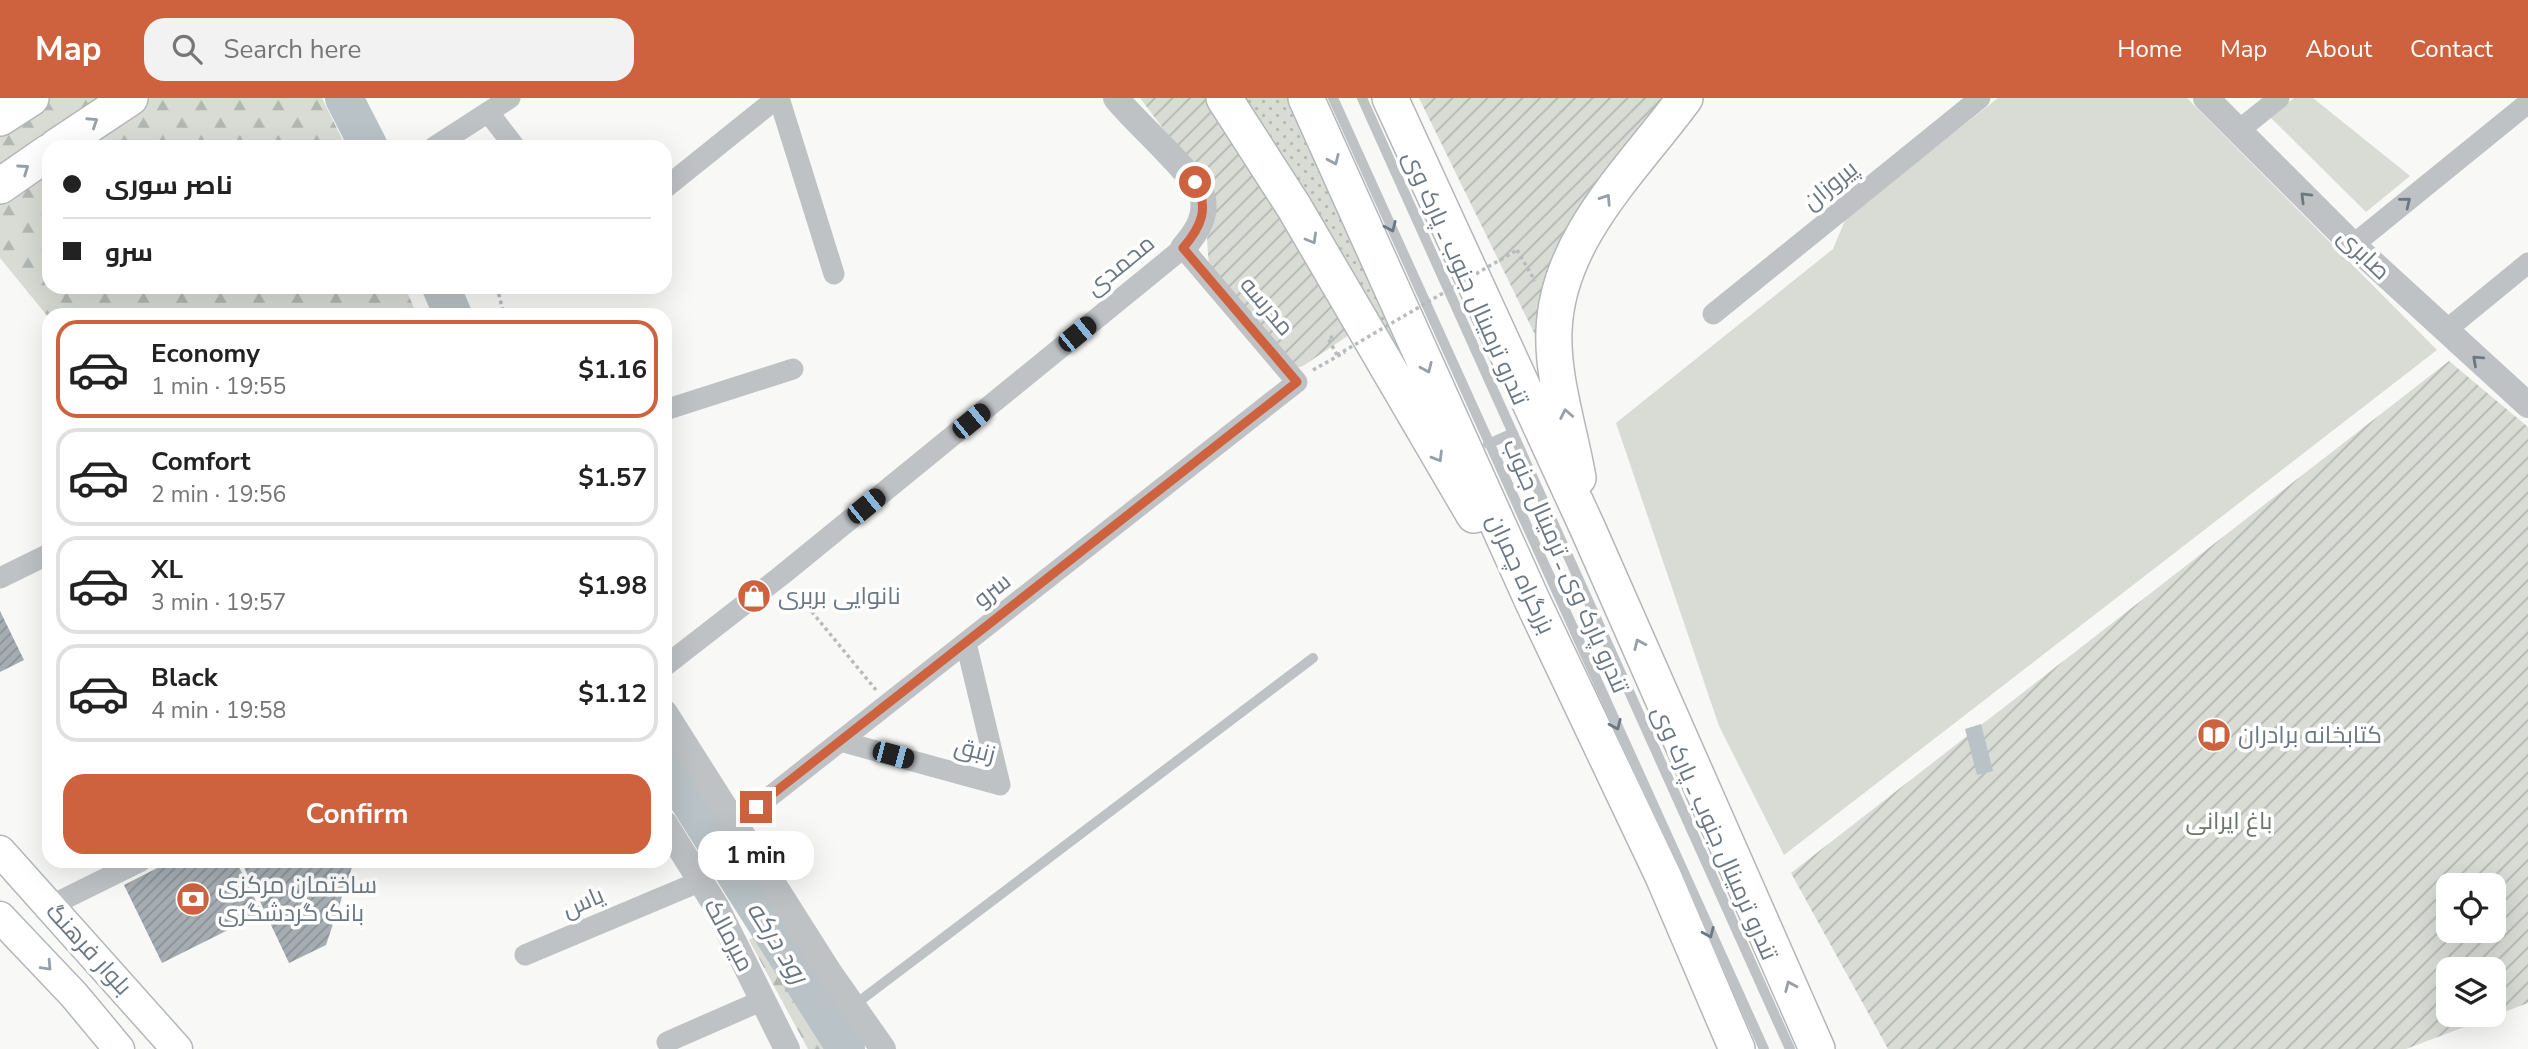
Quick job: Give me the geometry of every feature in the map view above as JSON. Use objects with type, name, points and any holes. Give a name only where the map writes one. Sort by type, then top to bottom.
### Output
[{"type":"highway","points":[[0,118],[20,98]]},
{"type":"highway","points":[[0,118],[31,98]]},
{"type":"highway","points":[[67,140],[130,98]]},
{"type":"highway","points":[[1223,98],[1294,207],[1494,549],[1532,600]]},
{"type":"highway","name":"بزرگراه چمران","points":[[1306,98],[1532,600],[1663,876],[1737,1049]]},
{"type":"highway","points":[[1390,98],[1588,529],[1817,1049]]},
{"type":"highway","points":[[1588,529],[1555,342],[1554,331],[1562,284],[1583,236],[1609,194],[1685,98]]},
{"type":"highway","points":[[0,186],[42,157]]},
{"type":"main road","name":"بلوار فرهنگ","points":[[0,851],[177,1049]]},
{"type":"main road","name":"بلوار فرهنگ","points":[[0,917],[74,995],[119,1049]]},
{"type":"street","points":[[446,140],[510,98]]},
{"type":"street","points":[[672,182],[778,98],[834,274]]},
{"type":"street","points":[[1116,98],[1202,194],[1202,219],[1196,232],[1183,248]]},
{"type":"street","name":"پیروزان","points":[[1713,314],[1980,98]]},
{"type":"street","name":"صابری","points":[[2206,98],[2353,245],[2528,405]]},
{"type":"street","points":[[2238,131],[2279,98]]},
{"type":"street","points":[[2353,245],[2528,103]]},
{"type":"street","points":[[488,112],[510,140]]},
{"type":"street","name":"مدرسه","points":[[1183,248],[1297,382]]},
{"type":"street","name":"محمدی","points":[[672,661],[782,575],[1183,248]]},
{"type":"street","points":[[2445,331],[2528,263]]},
{"type":"street","points":[[672,408],[793,369]]},
{"type":"street","name":"سرو","points":[[735,824],[1281,398],[1297,382]]},
{"type":"street","points":[[0,578],[42,557]]},
{"type":"street","name":"زنبق","points":[[840,741],[1000,785],[966,643]]},
{"type":"street","points":[[672,724],[883,1049]]},
{"type":"street","name":"میرمالک","points":[[672,835],[701,881],[787,1049]]},
{"type":"street","points":[[50,906],[127,868]]},
{"type":"street","name":"یاس","points":[[525,955],[701,881]]},
{"type":"street","points":[[667,1042],[763,1000]]},
{"type":"lane","name":"تندرو پارک وی ـ ترمینال جنوب","points":[[1334,98],[1763,1049]]},
{"type":"lane","name":"تندرو ترمینال جنوب ـ پارک وی","points":[[1362,98],[1790,1049]]},
{"type":"lane","points":[[1488,444],[1513,433]]},
{"type":"lane","points":[[853,1006],[1313,658]]},
{"type":"path","points":[[1336,335],[1328,338],[1337,355],[1517,250],[1536,282]]},
{"type":"path","points":[[1297,382],[1322,362],[1345,353]]},
{"type":"path","points":[[782,575],[887,704]]},
{"type":"path","points":[[788,990],[810,979]]},
{"type":"green space","points":[[0,98],[322,98],[343,140],[42,140],[42,294],[408,294],[414,308],[42,309],[0,258]]},
{"type":"green space","points":[[1140,98],[1209,98],[1352,333],[1303,366],[1293,369],[1209,267],[1207,239],[1213,215],[1180,151]]},
{"type":"green space","points":[[1239,98],[1288,98],[1406,358],[1389,354]]},
{"type":"green space","points":[[1419,98],[1663,98],[1598,188],[1541,347]]},
{"type":"green space","points":[[1998,98],[2187,98],[2437,350],[1784,855],[1719,726],[1616,423],[1833,249],[1846,218]]},
{"type":"green space","points":[[2294,98],[2313,98],[2410,176],[2366,212],[2270,117]]},
{"type":"green space","name":"باغ ایرانی","points":[[2449,361],[2528,427],[2528,1003],[2506,1011],[2506,957],[2436,957],[2436,1027],[2464,1027],[2406,1049],[1888,1049],[1791,873]]},
{"type":"green space","points":[[757,935],[835,1049],[808,1049],[749,940]]},
{"type":"shaded area","points":[[1981,724],[1993,771],[1977,775],[1965,729]]},
{"type":"building","points":[[0,611],[24,660],[0,672]]},
{"type":"building","name":"ساختمان مرکزی بانک گردشگری","points":[[157,868],[240,868],[262,913],[162,963],[124,885]]},
{"type":"building","points":[[244,868],[352,868],[326,945],[289,963]]},
{"type":"waterway","name":"رود درکه","points":[[344,98],[365,140]]},
{"type":"waterway","name":"رود درکه","points":[[444,294],[450,308]]},
{"type":"waterway","name":"رود درکه","points":[[672,774],[846,1049]]},
{"type":"place","name":"نانوایی بربری","points":[[754,596]]},
{"type":"place","name":"کتابخانه برادران","points":[[2214,735]]},
{"type":"place","name":"ساختمان مرکزی بانک گردشگری","points":[[193,899]]},
{"type":"route","points":[[756,807],[1281,398],[1297,382],[1183,248],[1196,232],[1202,219],[1202,194],[1195,182]]}]
